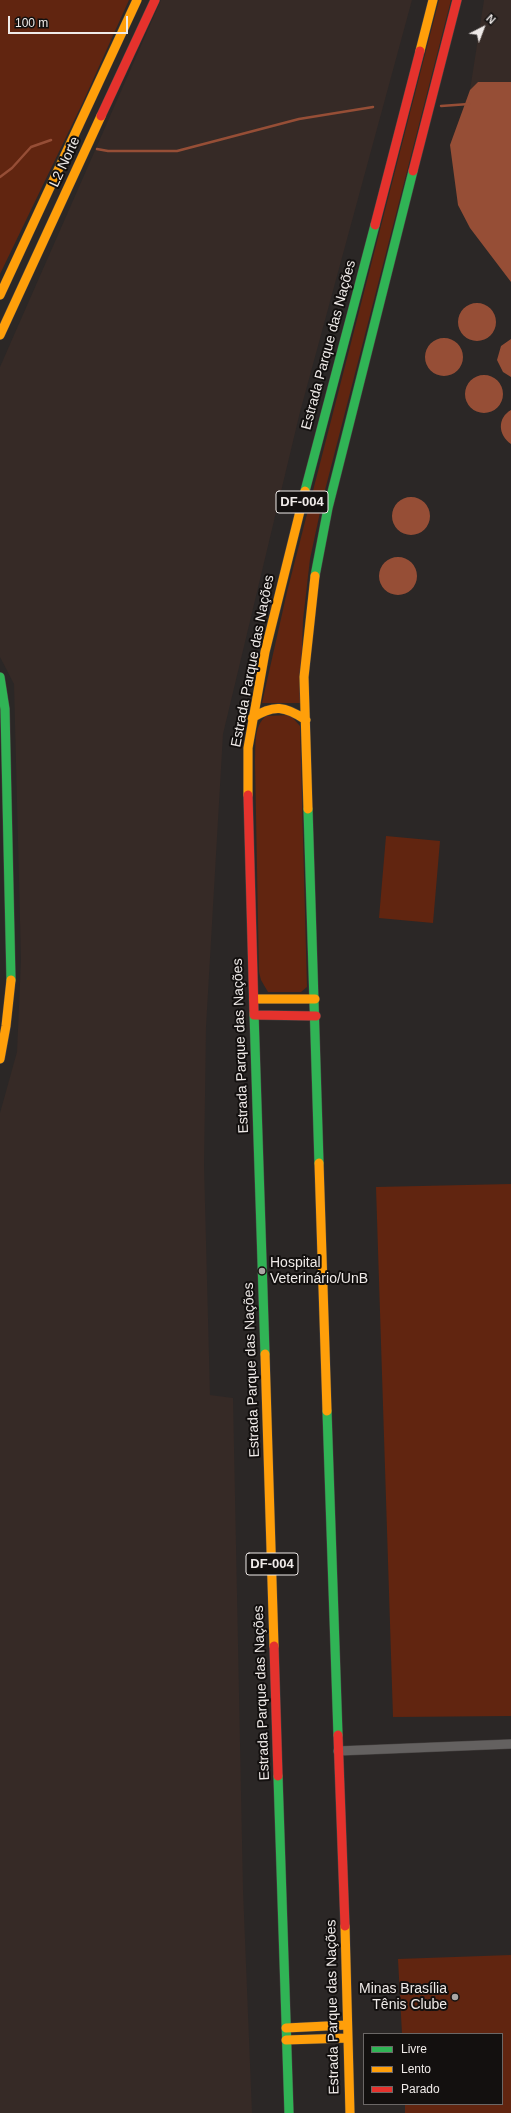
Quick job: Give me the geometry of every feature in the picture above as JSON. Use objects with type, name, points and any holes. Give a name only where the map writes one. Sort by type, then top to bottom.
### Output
[{"type":"main road","name":"L2 Norte","points":[[0,294],[137,0]]},
{"type":"main road","name":"L2 Norte","points":[[0,335],[155,0]]},
{"type":"main road","name":"Estrada Parque das Nações","points":[[289,2113],[247,773],[252,718],[292,540],[356,300],[432,0]]},
{"type":"main road","name":"Estrada Parque das Nações","points":[[350,2113],[316,999],[304,678],[306,639],[316,564],[328,508],[458,0]]},
{"type":"main road","points":[[0,677],[5,709],[11,971],[8,1016],[0,1059]]},
{"type":"main road","points":[[252,718],[265,709],[277,707],[290,709],[306,720]]},
{"type":"main road","points":[[254,999],[316,999]]},
{"type":"main road","points":[[254,1015],[316,1016]]},
{"type":"main road","points":[[286,2028],[347,2025]]},
{"type":"main road","points":[[286,2040],[347,2038]]},
{"type":"street","points":[[338,1751],[511,1744]]},
{"type":"shaded area","points":[[0,0],[129,0],[83,102],[0,274]]},
{"type":"shaded area","points":[[161,0],[412,0],[300,412],[223,734],[206,1027],[204,1165],[210,1395],[233,1398],[243,1890],[252,2113],[0,2113],[0,1113],[17,1052],[21,960],[14,684],[0,657],[0,367]]},
{"type":"shaded area","points":[[439,0],[451,0],[323,498],[310,559],[303,620],[300,703],[262,703],[287,592]]},
{"type":"shaded area","points":[[484,0],[511,0],[511,82],[478,82],[470,90]]},
{"type":"shaded area","points":[[478,82],[511,82],[511,282],[470,228],[458,205],[450,145],[470,90]]},
{"type":"shaded area","points":[[473,303],[481,303],[491,308],[495,315],[495,329],[491,336],[481,341],[473,341],[463,336],[461,333],[458,326],[458,318],[463,308],[466,306]]},
{"type":"shaded area","points":[[440,338],[448,338],[458,343],[462,350],[462,364],[458,371],[448,376],[440,376],[430,371],[428,368],[425,361],[425,353],[430,343],[433,341]]},
{"type":"shaded area","points":[[511,339],[511,377],[503,372],[497,360],[501,346]]},
{"type":"shaded area","points":[[480,375],[488,375],[498,380],[502,387],[502,401],[498,408],[488,413],[480,413],[470,408],[468,405],[465,398],[465,390],[470,380],[473,378]]},
{"type":"shaded area","points":[[511,410],[511,444],[504,436],[501,422],[506,413]]},
{"type":"shaded area","points":[[407,497],[415,497],[425,502],[429,509],[429,523],[425,530],[415,535],[407,535],[397,530],[395,527],[392,520],[392,512],[397,502],[400,500]]},
{"type":"shaded area","points":[[394,557],[402,557],[412,562],[416,569],[416,583],[412,590],[402,595],[394,595],[384,590],[382,587],[379,580],[379,572],[384,562],[387,560]]},
{"type":"shaded area","points":[[290,715],[300,726],[307,987],[301,992],[268,992],[261,980],[259,972],[255,743],[259,726],[266,716]]},
{"type":"shaded area","points":[[386,836],[440,841],[433,923],[379,918]]},
{"type":"shaded area","points":[[511,1184],[511,1716],[393,1717],[376,1187]]},
{"type":"shaded area","name":"Minas Brasília Tênis Clube","points":[[511,1955],[511,2113],[405,2113],[405,2105],[503,2105],[503,2033],[402,2033],[398,1959]]},
{"type":"waterway","points":[[441,106],[469,104]]},
{"type":"waterway","points":[[97,149],[108,151],[177,151],[299,119],[373,107]]},
{"type":"waterway","points":[[0,177],[12,168],[31,147],[51,140]]},
{"type":"traffic: fast","points":[[315,576],[328,508],[413,171]]},
{"type":"traffic: fast","points":[[305,491],[375,225]]},
{"type":"traffic: fast","points":[[0,677],[5,709],[11,980]]},
{"type":"traffic: fast","points":[[308,809],[319,1163]]},
{"type":"traffic: fast","points":[[254,1013],[265,1354]]},
{"type":"traffic: fast","points":[[327,1411],[338,1735]]},
{"type":"traffic: fast","points":[[278,1776],[289,2113]]},
{"type":"traffic: slow","points":[[0,295],[137,0]]},
{"type":"traffic: slow","points":[[420,51],[433,0]]},
{"type":"traffic: slow","points":[[0,335],[101,116]]},
{"type":"traffic: slow","points":[[248,795],[248,748],[265,652],[305,491]]},
{"type":"traffic: slow","points":[[308,809],[304,677],[315,576]]},
{"type":"traffic: slow","points":[[252,718],[267,710],[279,708],[299,715],[306,720]]},
{"type":"traffic: slow","points":[[0,1059],[6,1026],[11,980]]},
{"type":"traffic: slow","points":[[254,999],[315,999]]},
{"type":"traffic: slow","points":[[319,1163],[327,1411]]},
{"type":"traffic: slow","points":[[265,1354],[274,1646]]},
{"type":"traffic: slow","points":[[345,1926],[350,2113]]},
{"type":"traffic: slow","points":[[286,2028],[347,2025]]},
{"type":"traffic: slow","points":[[286,2040],[347,2038]]},
{"type":"traffic: jam","points":[[101,116],[155,0]]},
{"type":"traffic: jam","points":[[413,171],[457,0]]},
{"type":"traffic: jam","points":[[375,225],[420,51]]},
{"type":"traffic: jam","points":[[248,795],[254,1013]]},
{"type":"traffic: jam","points":[[254,1015],[316,1016]]},
{"type":"traffic: jam","points":[[274,1646],[278,1776]]},
{"type":"traffic: jam","points":[[338,1735],[345,1926]]},
{"type":"place","name":"Hospital Veterinário/UnB","points":[[262,1271]]},
{"type":"place","name":"Minas Brasília Tênis Clube","points":[[455,1997]]}]
